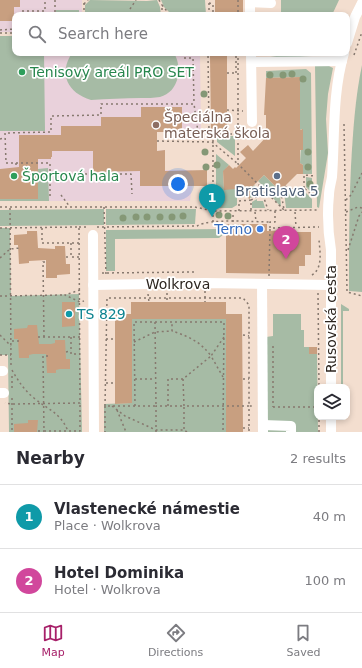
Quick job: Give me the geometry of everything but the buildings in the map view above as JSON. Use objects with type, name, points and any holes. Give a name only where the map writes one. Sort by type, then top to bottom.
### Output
[{"type":"street","points":[[355,0],[355,16]]},
{"type":"street","points":[[250,12],[250,1],[272,3]]},
{"type":"street","points":[[350,33],[355,16],[362,4]]},
{"type":"street","points":[[252,122],[251,57],[346,56]]},
{"type":"street","name":"Rusovská cesta","points":[[331,384],[331,250],[334,232],[335,194],[332,179],[333,119],[336,92],[346,56]]},
{"type":"street","points":[[93,235],[94,432]]},
{"type":"street","points":[[265,281],[262,305],[263,428],[291,426],[291,432]]},
{"type":"street","name":"Wolkrova","points":[[93,285],[265,281],[331,285]]},
{"type":"street","points":[[331,420],[331,432]]},
{"type":"path","points":[[21,12],[21,10],[45,10],[45,0]]},
{"type":"path","points":[[54,0],[55,12]]},
{"type":"path","points":[[84,0],[84,12]]},
{"type":"path","points":[[84,4],[88,0]]},
{"type":"path","points":[[130,9],[136,0]]},
{"type":"path","points":[[159,0],[167,12]]},
{"type":"path","points":[[238,0],[238,12]]},
{"type":"path","points":[[208,12],[209,1]]},
{"type":"path","points":[[209,1],[213,4],[213,12]]},
{"type":"path","points":[[162,6],[162,12]]},
{"type":"path","points":[[0,30],[12,30]]},
{"type":"path","points":[[350,50],[362,32]]},
{"type":"path","points":[[0,34],[12,33]]},
{"type":"path","points":[[208,56],[209,134],[238,134]]},
{"type":"path","points":[[237,56],[238,164]]},
{"type":"path","points":[[184,58],[193,58],[194,104],[198,132]]},
{"type":"path","points":[[227,73],[237,72]]},
{"type":"path","points":[[50,196],[50,163],[6,163],[5,133],[51,132],[51,116],[101,115],[101,104],[194,104]]},
{"type":"path","points":[[227,110],[238,110]]},
{"type":"path","points":[[344,120],[347,292],[362,296]]},
{"type":"path","points":[[213,134],[213,222]]},
{"type":"path","points":[[0,138],[5,138]]},
{"type":"path","points":[[157,141],[212,142],[238,164],[284,210]]},
{"type":"path","points":[[346,200],[351,195],[362,173]]},
{"type":"path","points":[[50,174],[131,174],[132,194]]},
{"type":"path","points":[[304,188],[304,175],[315,176]]},
{"type":"path","points":[[285,186],[288,189]]},
{"type":"path","points":[[239,211],[239,201],[251,200],[263,195],[266,192],[281,192],[288,189],[304,188],[314,197]]},
{"type":"path","points":[[281,192],[284,210]]},
{"type":"path","points":[[61,195],[70,207]]},
{"type":"path","points":[[263,195],[269,210]]},
{"type":"path","points":[[251,200],[251,210]]},
{"type":"path","points":[[0,207],[195,207],[233,211],[319,210],[319,212]]},
{"type":"path","points":[[0,355],[11,355],[10,207]]},
{"type":"path","points":[[104,207],[106,284]]},
{"type":"path","points":[[346,212],[358,207],[362,208]]},
{"type":"path","points":[[0,228],[197,226],[213,222],[275,222],[275,210]]},
{"type":"path","points":[[233,211],[233,222]]},
{"type":"path","points":[[255,211],[256,222]]},
{"type":"path","points":[[296,212],[296,227]]},
{"type":"path","points":[[347,252],[359,216],[362,212]]},
{"type":"path","points":[[265,281],[270,222]]},
{"type":"path","points":[[38,431],[80,431],[79,227]]},
{"type":"path","points":[[270,228],[319,227]]},
{"type":"path","points":[[42,228],[42,243]]},
{"type":"path","points":[[319,234],[320,264],[316,272],[318,285],[319,384]]},
{"type":"path","points":[[38,243],[79,243]]},
{"type":"path","points":[[71,243],[71,257]]},
{"type":"path","points":[[0,258],[10,249],[20,248]]},
{"type":"path","points":[[66,257],[80,257]]},
{"type":"path","points":[[44,337],[43,262],[48,262]]},
{"type":"path","points":[[80,273],[195,272]]},
{"type":"path","points":[[307,276],[316,272]]},
{"type":"path","points":[[0,296],[65,295],[80,290]]},
{"type":"path","points":[[65,295],[80,302]]},
{"type":"path","points":[[105,432],[106,298],[243,298],[249,305],[249,432]]},
{"type":"path","points":[[135,406],[134,322],[224,322],[223,432]]},
{"type":"path","points":[[155,322],[156,431]]},
{"type":"path","points":[[172,322],[172,331]]},
{"type":"path","points":[[134,342],[155,332],[172,331],[182,334],[197,342],[210,356],[224,379]]},
{"type":"path","points":[[0,335],[11,346]]},
{"type":"path","points":[[243,335],[249,336]]},
{"type":"path","points":[[38,337],[80,337]]},
{"type":"path","points":[[71,337],[71,354],[80,354]]},
{"type":"path","points":[[168,406],[168,379],[183,379],[210,356],[224,337]]},
{"type":"path","points":[[106,339],[115,339]]},
{"type":"path","points":[[11,341],[20,341]]},
{"type":"path","points":[[273,346],[273,407]]},
{"type":"path","points":[[66,352],[71,351]]},
{"type":"path","points":[[44,431],[43,356],[48,356]]},
{"type":"path","points":[[5,370],[35,399],[58,415],[68,431]]},
{"type":"path","points":[[134,379],[155,379]]},
{"type":"path","points":[[183,379],[184,431]]},
{"type":"path","points":[[243,379],[249,379]]},
{"type":"path","points":[[106,383],[115,383]]},
{"type":"path","points":[[5,404],[80,403]]},
{"type":"path","points":[[105,406],[314,407]]},
{"type":"path","points":[[112,406],[125,416],[156,431],[187,432]]},
{"type":"path","points":[[117,410],[126,432]]},
{"type":"path","points":[[318,420],[318,432]]},
{"type":"path","points":[[243,428],[249,428]]},
{"type":"shaded area","points":[[0,0],[82,0],[82,12],[12,12],[12,32],[0,32]]},
{"type":"shaded area","points":[[0,36],[12,36],[12,56],[200,56],[201,132],[150,132],[150,137],[157,137],[157,151],[165,150],[165,170],[192,170],[190,201],[0,201]]},
{"type":"green space","points":[[90,0],[157,0],[161,12],[85,12],[85,5]]},
{"type":"green space","points":[[161,0],[205,0],[206,12],[169,12],[164,7]]},
{"type":"green space","points":[[281,0],[339,0],[333,12],[281,12]]},
{"type":"green space","points":[[56,10],[79,10],[79,12],[56,12]]},
{"type":"green space","name":"Tenisový areál PRO SET","points":[[0,36],[12,36],[12,56],[44,56],[45,131],[0,131]]},
{"type":"green space","points":[[70,56],[176,56],[179,72],[175,85],[166,94],[160,97],[91,100],[76,93],[71,88],[66,75],[68,61]]},
{"type":"green space","points":[[270,56],[312,56],[287,58]]},
{"type":"green space","points":[[315,65],[327,65],[333,68],[328,94],[326,119],[328,153],[319,208],[317,207]]},
{"type":"green space","points":[[362,65],[362,292],[349,291],[349,213],[356,102]]},
{"type":"green space","points":[[306,69],[311,73],[312,174],[303,174],[303,165],[300,163],[302,129],[300,130],[300,77],[266,78],[266,71]]},
{"type":"green space","points":[[217,136],[235,136],[235,156],[217,142]]},
{"type":"green space","points":[[216,154],[229,165],[223,172],[224,189],[235,189],[237,192],[237,205],[232,208],[220,208],[216,203]]},
{"type":"green space","points":[[48,168],[49,201],[0,201],[0,199],[38,199],[38,169]]},
{"type":"green space","points":[[264,175],[278,189],[264,187],[258,181]]},
{"type":"green space","points":[[306,177],[312,178],[312,193],[306,187]]},
{"type":"green space","points":[[254,185],[258,190],[258,195],[250,198],[248,191]]},
{"type":"green space","points":[[303,190],[312,199],[312,208],[286,208],[284,192]]},
{"type":"green space","points":[[272,193],[280,194],[281,207],[272,197]]},
{"type":"green space","points":[[257,199],[257,201],[263,201],[265,208],[252,208],[252,202]]},
{"type":"green space","points":[[104,209],[104,225],[0,226],[0,210]]},
{"type":"green space","points":[[106,209],[196,209],[195,224],[106,225]]},
{"type":"green space","points":[[0,228],[10,228],[11,296],[79,294],[82,432],[9,432],[8,355],[0,355]]},
{"type":"green space","points":[[224,229],[224,234],[219,238],[115,239],[115,271],[106,271],[106,230]]},
{"type":"green space","points":[[341,304],[349,309],[349,311],[343,311],[343,384],[341,384]]},
{"type":"green space","points":[[273,314],[301,314],[301,330],[304,330],[304,347],[309,347],[309,354],[317,354],[317,384],[314,384],[314,420],[318,420],[318,432],[267,432],[266,337],[273,336]]},
{"type":"green space","points":[[132,319],[226,319],[227,432],[104,432],[104,404],[132,403]]},
{"type":"place","name":"Tenisový areál PRO SET","points":[[22,72]]},
{"type":"place","name":"Špeciálna materská škola","points":[[156,125]]},
{"type":"place","name":"Športová hala","points":[[14,176]]},
{"type":"place","name":"Bratislava 5","points":[[277,176]]},
{"type":"place","name":"Vlastenecké námestie","points":[[212,217]]},
{"type":"place","name":"Terno","points":[[260,229]]},
{"type":"place","name":"Hotel Dominika","points":[[286,259]]},
{"type":"place","name":"TS 829","points":[[69,314]]}]
